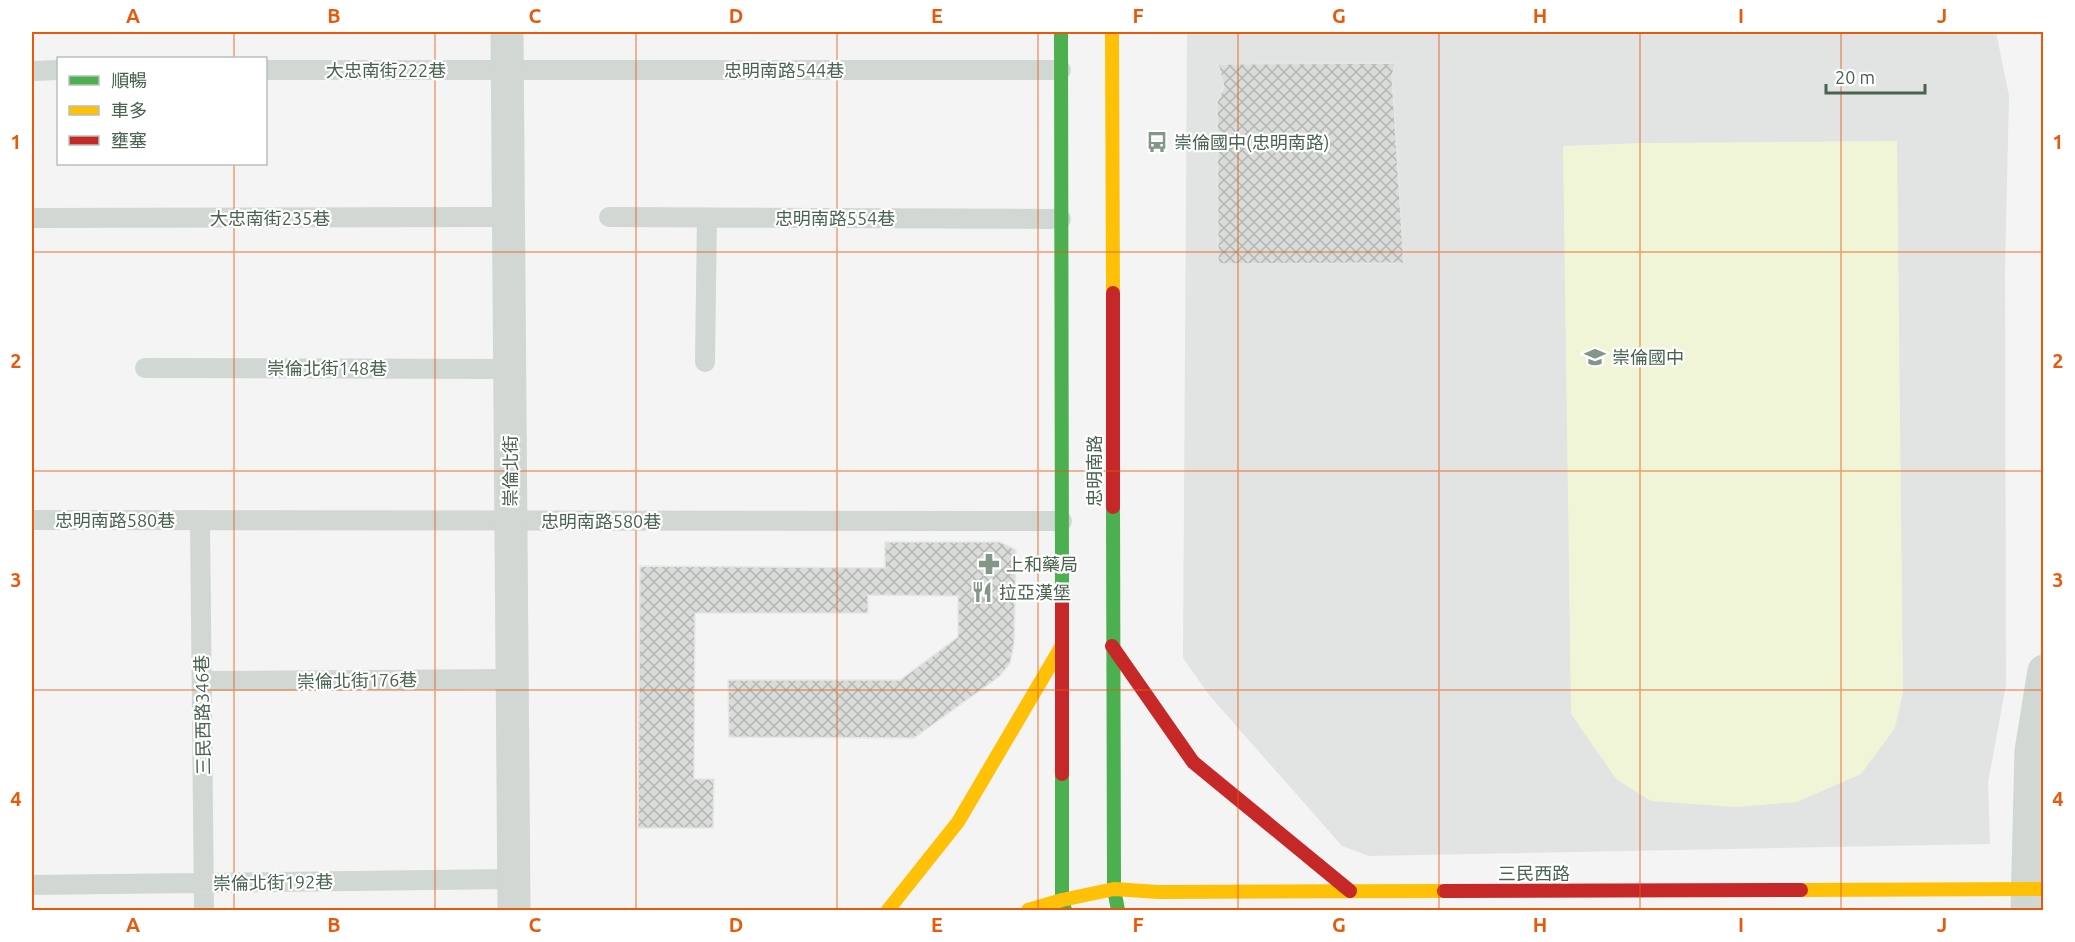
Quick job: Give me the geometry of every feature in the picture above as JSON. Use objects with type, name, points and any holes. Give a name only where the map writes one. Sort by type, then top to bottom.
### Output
[{"type":"main road","name":"忠明南路","points":[[1061,32],[1064,905]]},
{"type":"main road","name":"忠明南路","points":[[1112,32],[1112,646],[1114,889],[1118,910]]},
{"type":"main road","points":[[888,910],[958,822],[1062,645]]},
{"type":"main road","points":[[1112,646],[1193,762],[1350,891]]},
{"type":"main road","name":"三民西路","points":[[1028,910],[1064,905],[1114,889],[1158,892],[1350,891],[1831,900],[2033,896]]},
{"type":"street","name":"崇倫北街","points":[[507,32],[514,895]]},
{"type":"street","points":[[2033,896],[2031,751],[2043,671]]},
{"type":"lane","points":[[32,70],[57,70]]},
{"type":"lane","name":"大忠南街222巷","points":[[267,70],[507,70]]},
{"type":"lane","name":"忠明南路544巷","points":[[507,70],[1061,70]]},
{"type":"lane","name":"大忠南街235巷","points":[[32,218],[509,217]]},
{"type":"lane","name":"忠明南路554巷","points":[[609,217],[1061,219]]},
{"type":"lane","points":[[705,362],[707,218]]},
{"type":"lane","name":"崇倫北街148巷","points":[[145,368],[510,369]]},
{"type":"lane","name":"忠明南路580巷","points":[[32,520],[1062,521]]},
{"type":"lane","name":"三民西路346巷","points":[[200,520],[204,910]]},
{"type":"lane","name":"崇倫北街176巷","points":[[202,681],[512,679]]},
{"type":"lane","name":"崇倫北街192巷","points":[[32,885],[204,883],[514,895]]},
{"type":"shaded area","name":"崇倫國中","points":[[1187,32],[1996,32],[2009,96],[2005,269],[2006,685],[1988,783],[1990,844],[1369,856],[1342,846],[1209,695],[1183,658]]},
{"type":"green space","points":[[1897,141],[1903,692],[1895,728],[1861,774],[1797,802],[1736,807],[1651,801],[1617,780],[1571,714],[1563,146],[1642,143]]},
{"type":"building","points":[[1396,63],[1392,76],[1404,263],[1218,264],[1217,102],[1224,87],[1218,64]]},
{"type":"building","points":[[885,542],[1000,542],[1016,550],[1014,644],[1010,663],[1000,676],[914,738],[729,737],[728,680],[900,680],[958,637],[958,596],[868,595],[868,613],[695,613],[694,779],[714,779],[713,828],[638,828],[640,566],[885,568]]},
{"type":"traffic: fast","points":[[1061,32],[1062,594]]},
{"type":"traffic: fast","points":[[1113,507],[1114,889],[1118,910]]},
{"type":"traffic: fast","points":[[1062,774],[1062,900],[1065,910]]},
{"type":"traffic: slow","points":[[1112,32],[1113,293]]},
{"type":"traffic: slow","points":[[888,910],[958,822],[1061,647]]},
{"type":"traffic: slow","points":[[1028,910],[1114,889],[1158,892],[1444,891]]},
{"type":"traffic: slow","points":[[1801,890],[2044,889]]},
{"type":"traffic: jam","points":[[1113,293],[1113,507]]},
{"type":"traffic: jam","points":[[1062,594],[1062,774]]},
{"type":"traffic: jam","points":[[1112,646],[1193,762],[1350,891]]},
{"type":"traffic: jam","points":[[1444,891],[1801,890]]},
{"type":"place","name":"崇倫國中(忠明南路)","points":[[1157,142]]},
{"type":"place","name":"崇倫國中","points":[[1595,357]]},
{"type":"place","name":"上和藥局","points":[[989,564]]},
{"type":"place","name":"拉亞漢堡","points":[[982,592]]}]
